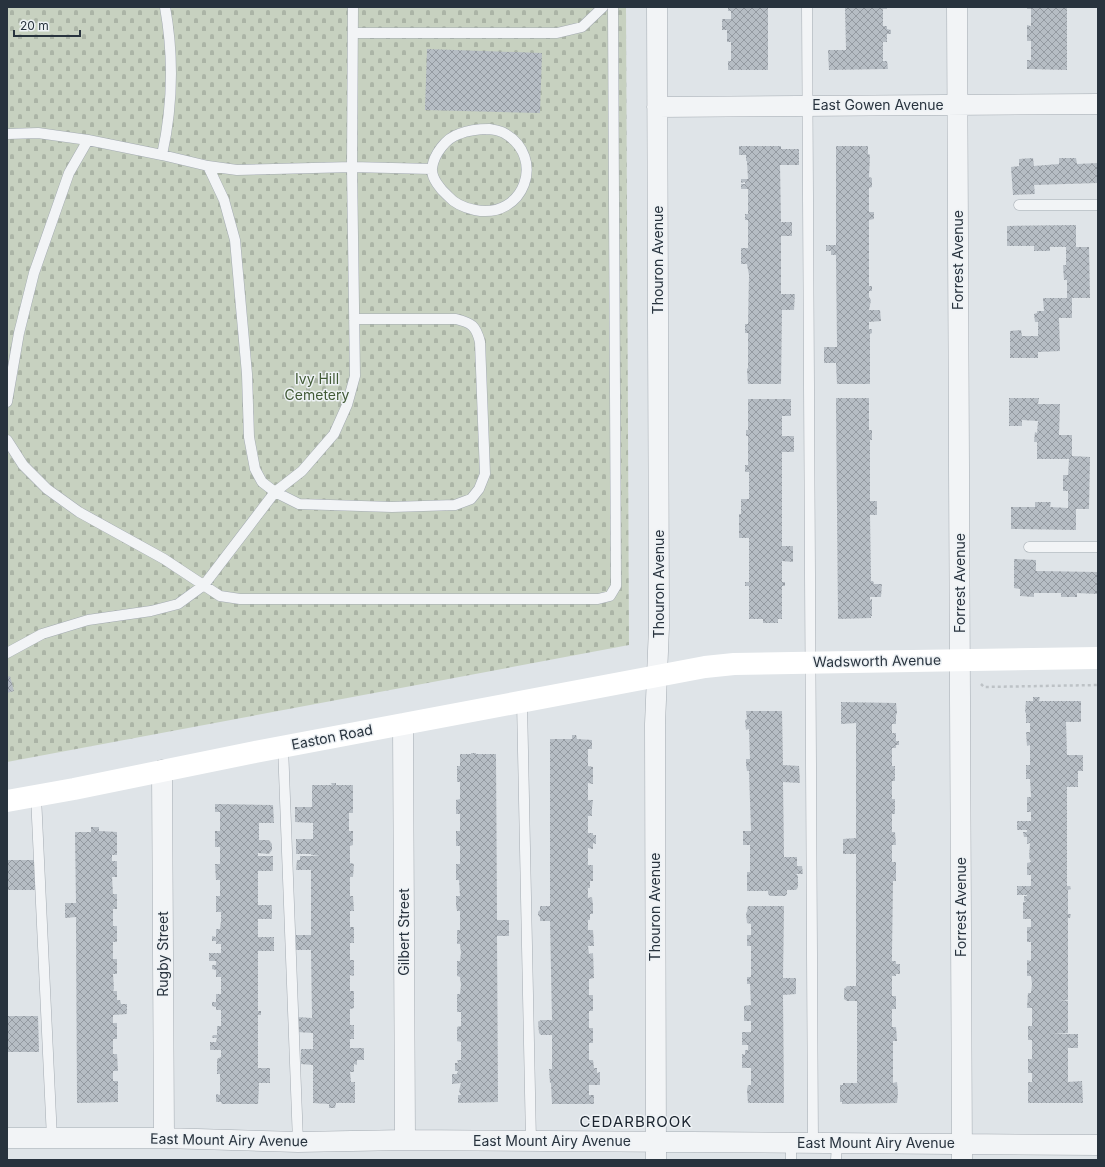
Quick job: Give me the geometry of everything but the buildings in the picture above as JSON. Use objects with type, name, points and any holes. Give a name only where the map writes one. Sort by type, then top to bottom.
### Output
[{"type":"main road","name":"Wadsworth Avenue","points":[[657,675],[704,667],[734,664],[960,659],[1098,658]]},
{"type":"main road","name":"Easton Road","points":[[7,801],[283,746],[522,702],[657,675]]},
{"type":"street","name":"Thouron Avenue","points":[[656,7],[659,627],[655,724],[656,1150]]},
{"type":"street","name":"Forrest Avenue","points":[[957,7],[961,1152]]},
{"type":"street","name":"East Gowen Avenue","points":[[657,107],[1098,104]]},
{"type":"street","name":"Gilbert Street","points":[[403,724],[404,1140]]},
{"type":"street","name":"Rugby Street","points":[[162,770],[164,1138]]},
{"type":"street","name":"East Mount Airy Avenue","points":[[7,1138],[164,1138],[298,1142],[404,1140],[531,1141],[656,1150],[791,1151],[813,1143],[836,1151],[961,1152],[1098,1145]]},
{"type":"lane","points":[[162,155],[170,116],[172,72],[171,47],[165,7]]},
{"type":"lane","points":[[7,653],[42,634],[88,620],[151,611],[178,604],[204,585],[275,492],[302,471],[334,434],[347,405],[355,376],[352,167],[353,7]]},
{"type":"lane","points":[[353,33],[557,33],[582,27],[603,7]]},
{"type":"lane","points":[[7,440],[23,465],[54,493],[79,512],[164,559],[220,596],[240,599],[598,599],[610,596],[616,586],[613,7]]},
{"type":"lane","points":[[807,7],[813,1143]]},
{"type":"lane","points":[[489,129],[503,132],[514,140],[523,152],[527,165],[526,180],[521,192],[511,203],[499,210],[485,212],[459,205],[449,197],[436,183],[432,169],[435,159],[444,143],[458,134],[475,130],[489,129]]},
{"type":"lane","points":[[7,134],[38,133],[88,140],[208,166],[237,170],[352,167],[432,169]]},
{"type":"lane","points":[[7,402],[18,333],[34,273],[51,220],[69,173],[88,140]]},
{"type":"lane","points":[[208,166],[224,200],[235,240],[247,374],[249,437],[255,469],[262,482],[275,492],[299,504],[400,506],[455,505],[471,499],[480,489],[485,474],[480,342],[477,330],[468,322],[456,319],[354,319]]},
{"type":"lane","points":[[1019,205],[1098,205]]},
{"type":"lane","points":[[1029,547],[1098,547]]},
{"type":"lane","points":[[522,702],[531,1141]]},
{"type":"lane","points":[[283,746],[298,1142]]},
{"type":"lane","points":[[36,796],[52,1139]]},
{"type":"path","points":[[981,684],[984,687],[1098,684]]},
{"type":"green space","name":"Ivy Hill Cemetery","points":[[7,7],[626,7],[629,645],[7,762]]},
{"type":"district","name":"CEDARBROOK","points":[[636,1122]]}]
